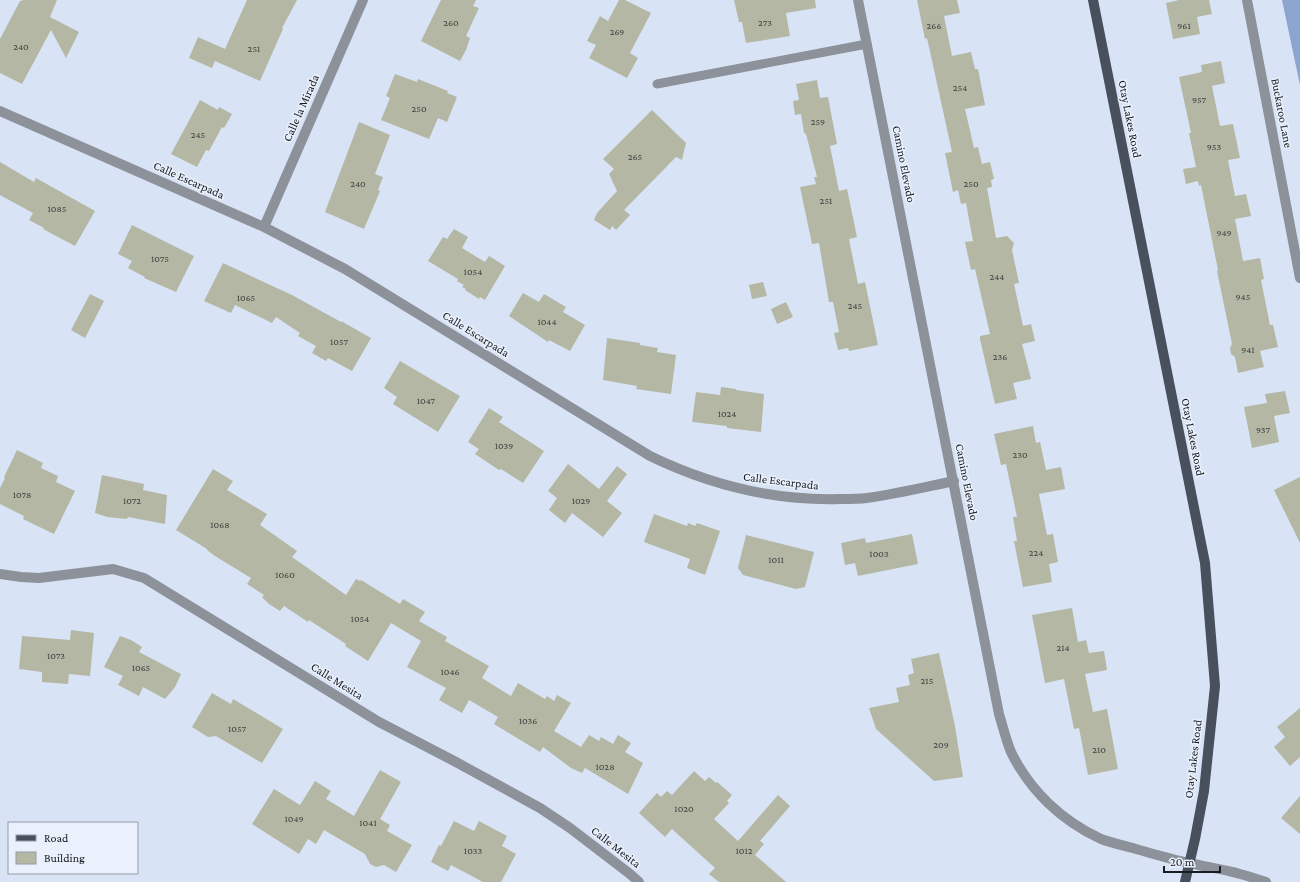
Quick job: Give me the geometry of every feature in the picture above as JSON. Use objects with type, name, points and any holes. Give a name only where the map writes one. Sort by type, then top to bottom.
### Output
[{"type":"main road","name":"Otay Lakes Road","points":[[1093,0],[1205,563],[1214,686],[1204,791],[1185,882]]},
{"type":"street","name":"Calle la Mirada","points":[[264,227],[363,0]]},
{"type":"street","name":"Camino Elevado","points":[[858,0],[999,714],[1011,751],[1020,768],[1043,799],[1086,832],[1103,840],[1190,863],[1241,874],[1266,882]]},
{"type":"street","name":"Buckaroo Lane","points":[[1247,0],[1300,278]]},
{"type":"street","name":"Calle Escarpada","points":[[0,111],[264,227],[346,269],[650,456],[688,473],[731,487],[762,494],[827,500],[866,498],[954,481]]},
{"type":"street","name":"Calle Mesita","points":[[0,574],[39,578],[113,569],[144,578],[379,722],[540,808],[570,828],[639,882]]},
{"type":"lane","points":[[656,84],[867,44]]},
{"type":"shaded area","points":[[1282,0],[1300,0],[1300,85]]},
{"type":"building","points":[[57,0],[50,17],[79,32],[66,58],[51,30],[22,84],[0,73],[0,39],[20,1]]},
{"type":"building","points":[[247,0],[297,0],[282,28],[283,29],[260,81],[215,61],[212,68],[189,58],[198,37],[225,49]]},
{"type":"building","points":[[441,0],[476,0],[473,6],[479,8],[466,36],[470,38],[460,61],[421,41]]},
{"type":"building","points":[[619,0],[625,0],[651,13],[630,53],[638,58],[627,78],[589,58],[596,45],[587,41],[600,16],[608,21]]},
{"type":"building","points":[[734,0],[815,0],[816,8],[786,13],[790,36],[746,43],[742,22],[739,22]]},
{"type":"building","points":[[917,0],[957,0],[960,13],[944,16],[952,56],[971,52],[975,69],[978,69],[985,105],[965,109],[974,148],[978,147],[982,164],[990,162],[994,179],[991,180],[992,187],[987,188],[996,238],[1007,236],[1014,243],[1012,250],[1019,283],[1014,284],[1023,326],[1031,324],[1035,341],[1022,344],[1031,379],[1013,383],[1017,399],[995,404],[980,339],[980,336],[990,334],[975,269],[971,270],[965,242],[973,241],[966,203],[961,204],[958,190],[953,192],[945,153],[952,152],[927,38],[925,39]]},
{"type":"building","points":[[1179,0],[1209,0],[1212,14],[1197,17],[1200,34],[1173,39],[1166,3]]},
{"type":"building","points":[[1221,61],[1225,83],[1212,86],[1220,126],[1233,124],[1240,158],[1228,160],[1235,196],[1246,194],[1251,216],[1235,219],[1243,261],[1260,258],[1264,279],[1261,280],[1270,325],[1273,325],[1278,347],[1260,351],[1264,367],[1238,373],[1235,357],[1231,354],[1230,348],[1232,344],[1201,185],[1199,186],[1198,181],[1186,184],[1183,169],[1196,167],[1189,133],[1191,133],[1179,77],[1202,72],[1201,65]]},
{"type":"building","points":[[395,74],[417,82],[418,79],[448,91],[447,93],[457,97],[447,122],[438,118],[429,139],[381,120],[390,98],[386,96]]},
{"type":"building","points":[[817,80],[820,98],[828,97],[837,144],[830,146],[839,191],[847,189],[857,237],[849,239],[858,284],[865,282],[878,345],[849,351],[848,348],[838,350],[834,333],[839,332],[833,302],[829,302],[819,243],[812,244],[800,187],[816,184],[814,177],[817,177],[806,134],[804,133],[801,114],[795,115],[793,101],[799,100],[796,84]]},
{"type":"building","points":[[200,100],[218,110],[219,107],[232,114],[224,128],[222,127],[209,151],[206,150],[197,167],[171,154]]},
{"type":"building","points":[[652,110],[686,143],[682,160],[676,157],[624,210],[630,215],[616,230],[612,226],[610,230],[594,220],[597,213],[617,191],[609,174],[614,169],[603,159]]},
{"type":"building","points":[[359,122],[390,135],[375,174],[383,177],[378,190],[380,191],[364,229],[325,212]]},
{"type":"building","points":[[0,162],[34,182],[36,178],[95,211],[75,246],[29,220],[33,213],[0,195]]},
{"type":"building","points":[[132,225],[194,256],[176,292],[144,278],[145,277],[128,268],[132,261],[118,254]]},
{"type":"building","points":[[454,229],[468,237],[462,248],[485,262],[489,256],[505,266],[485,300],[480,297],[479,299],[465,290],[466,289],[462,287],[464,285],[457,281],[458,279],[428,261],[443,237],[447,239]]},
{"type":"building","points":[[223,263],[292,295],[371,338],[352,371],[328,358],[326,361],[312,353],[316,346],[298,336],[300,333],[276,317],[272,323],[235,305],[231,313],[204,301]]},
{"type":"building","points":[[763,282],[767,296],[752,299],[749,285]]},
{"type":"building","points":[[523,293],[539,302],[544,294],[566,307],[563,312],[585,325],[570,351],[549,340],[548,342],[509,316]]},
{"type":"building","points":[[90,294],[104,301],[85,338],[71,330]]},
{"type":"building","points":[[786,302],[793,317],[777,324],[771,309]]},
{"type":"building","points":[[607,338],[640,343],[640,345],[658,348],[657,352],[676,355],[671,394],[636,389],[637,386],[603,380]]},
{"type":"building","points":[[400,361],[460,396],[438,432],[393,404],[397,397],[384,388]]},
{"type":"building","points":[[721,387],[764,394],[761,432],[692,422],[696,392],[720,395]]},
{"type":"building","points":[[1285,391],[1290,413],[1274,416],[1279,442],[1252,448],[1244,407],[1267,403],[1265,394]]},
{"type":"building","points":[[489,408],[503,417],[499,422],[544,451],[523,483],[501,469],[499,470],[475,454],[479,449],[468,442]]},
{"type":"building","points":[[1033,426],[1036,443],[1040,442],[1046,470],[1061,467],[1065,489],[1039,494],[1047,535],[1053,534],[1058,562],[1049,564],[1052,582],[1023,587],[1014,541],[1017,541],[1013,517],[1017,517],[1006,464],[1001,465],[994,434]]},
{"type":"building","points":[[17,450],[43,463],[41,468],[58,476],[56,482],[75,491],[54,534],[23,519],[24,516],[0,504],[0,488]]},
{"type":"building","points":[[568,464],[599,489],[617,466],[627,474],[607,501],[622,513],[603,537],[572,513],[565,523],[549,510],[557,498],[548,491]]},
{"type":"building","points":[[213,469],[233,481],[227,490],[267,514],[260,525],[297,551],[292,557],[346,595],[356,579],[361,580],[400,604],[403,599],[425,612],[419,621],[447,637],[445,641],[489,666],[482,678],[511,696],[518,683],[545,699],[547,696],[554,701],[557,695],[571,703],[554,731],[581,747],[589,735],[599,741],[601,737],[613,744],[618,735],[631,743],[625,752],[643,763],[628,794],[585,768],[582,773],[571,768],[543,747],[540,752],[494,724],[498,717],[469,700],[462,713],[439,700],[446,688],[407,667],[421,641],[391,623],[368,661],[345,646],[346,644],[309,620],[308,622],[284,606],[280,611],[269,604],[262,597],[264,595],[247,584],[251,578],[176,530]]},
{"type":"building","points":[[102,475],[144,484],[143,490],[167,495],[165,524],[128,517],[127,519],[107,517],[95,513]]},
{"type":"building","points":[[1300,477],[1300,543],[1274,490]]},
{"type":"building","points":[[654,514],[687,526],[688,523],[695,526],[697,523],[720,531],[705,575],[687,568],[690,559],[644,542]]},
{"type":"building","points":[[912,534],[918,564],[858,576],[855,563],[845,565],[841,543],[865,538],[866,543]]},
{"type":"building","points":[[746,535],[814,552],[805,587],[796,589],[743,575],[738,568]]},
{"type":"building","points":[[1072,608],[1078,642],[1086,640],[1089,653],[1104,651],[1107,670],[1085,674],[1093,712],[1107,709],[1118,769],[1088,775],[1079,728],[1074,729],[1064,679],[1045,683],[1032,615]]},
{"type":"building","points":[[71,630],[94,633],[90,676],[69,674],[68,684],[42,682],[42,672],[19,669],[22,636],[70,640]]},
{"type":"building","points":[[120,636],[131,640],[142,647],[139,652],[181,674],[175,687],[165,699],[143,687],[139,696],[118,685],[123,676],[104,667]]},
{"type":"building","points":[[939,653],[955,726],[963,777],[934,781],[876,729],[869,708],[899,702],[896,688],[910,685],[908,675],[914,673],[911,659]]},
{"type":"building","points":[[212,693],[231,704],[233,699],[283,729],[262,763],[216,736],[208,737],[192,727]]},
{"type":"building","points":[[1300,708],[1300,757],[1290,766],[1274,747],[1285,737],[1277,727]]},
{"type":"building","points":[[380,770],[401,782],[380,819],[390,825],[387,831],[412,845],[396,872],[384,865],[376,867],[370,864],[365,854],[324,830],[316,844],[308,839],[299,854],[252,824],[274,789],[300,805],[315,781],[331,791],[326,799],[354,816]]},
{"type":"building","points":[[694,771],[705,781],[709,777],[716,783],[717,782],[732,795],[727,801],[729,803],[714,819],[738,841],[778,795],[790,806],[760,841],[764,844],[755,855],[786,882],[719,882],[709,874],[715,868],[672,829],[665,837],[639,813],[657,793],[661,797],[667,791],[672,795]]},
{"type":"building","points":[[1300,796],[1300,834],[1281,818]]},
{"type":"building","points":[[454,821],[474,831],[479,821],[507,836],[502,846],[516,854],[501,882],[483,882],[451,865],[448,871],[431,862],[439,845],[441,846]]}]
